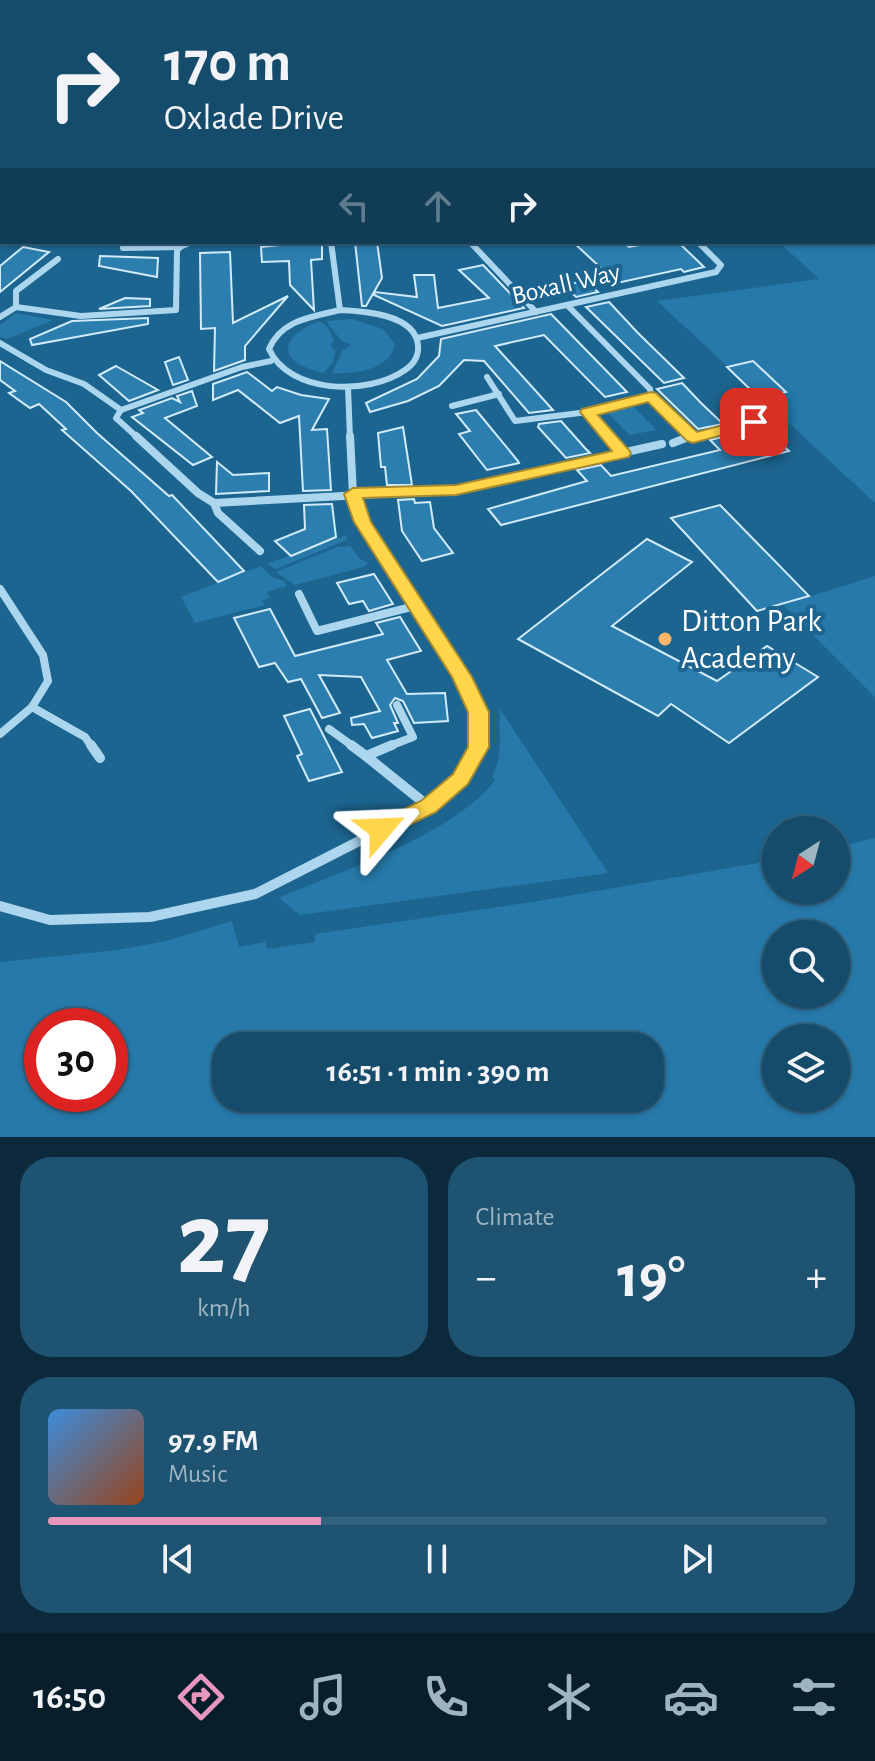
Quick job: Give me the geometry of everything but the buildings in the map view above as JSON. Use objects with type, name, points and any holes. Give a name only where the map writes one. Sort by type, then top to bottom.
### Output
[{"type":"street","points":[[123,248],[180,247],[187,244]]},
{"type":"street","points":[[331,244],[340,310]]},
{"type":"street","points":[[472,244],[536,312]]},
{"type":"street","name":"Boxall Way","points":[[417,338],[716,272],[721,265],[700,244]]},
{"type":"street","points":[[0,317],[16,307],[81,316],[176,310],[177,251],[180,247]]},
{"type":"street","points":[[16,307],[16,291],[58,259]]},
{"type":"street","points":[[568,306],[650,389],[651,396],[693,438]]},
{"type":"street","points":[[340,310],[388,317],[409,328],[417,338],[419,351],[412,364],[396,376],[374,384],[348,387],[320,386],[293,379],[271,361],[268,350],[272,338],[282,328],[316,314],[340,310]]},
{"type":"street","points":[[0,343],[46,370],[84,384],[121,410]]},
{"type":"street","points":[[271,361],[242,367],[121,410],[116,418],[198,493],[214,503],[456,490],[662,444]]},
{"type":"street","points":[[487,377],[515,421],[588,412],[651,396]]},
{"type":"street","points":[[0,906],[50,920],[150,917],[255,894],[428,806],[461,779],[478,747],[479,712],[462,677],[362,522],[353,494],[348,387]]},
{"type":"street","points":[[452,406],[499,394]]},
{"type":"street","points":[[588,412],[623,453]]},
{"type":"street","points":[[673,443],[754,422]]},
{"type":"street","points":[[214,503],[218,513],[260,551]]},
{"type":"street","points":[[0,589],[43,655],[48,681],[32,707],[0,734]]},
{"type":"street","points":[[299,594],[317,631],[415,606]]},
{"type":"street","points":[[366,756],[413,737],[397,705]]},
{"type":"street","points":[[32,707],[85,737],[100,758]]},
{"type":"street","points":[[329,729],[428,806]]},
{"type":"shaded area","points":[[781,244],[875,244],[875,503],[657,301],[819,279]]},
{"type":"shaded area","points":[[16,313],[53,320],[7,339],[0,337],[0,325]]},
{"type":"shaded area","points":[[352,319],[383,329],[395,344],[392,353],[370,369],[332,373],[342,351],[351,345],[341,340],[326,321]]},
{"type":"shaded area","points":[[319,321],[327,326],[334,341],[330,345],[335,351],[333,362],[324,373],[298,363],[288,350],[295,335]]},
{"type":"shaded area","points":[[634,407],[656,430],[629,435],[608,413]]},
{"type":"shaded area","points":[[346,535],[347,540],[276,569],[267,564]]},
{"type":"shaded area","points":[[350,546],[360,559],[368,563],[364,567],[295,585],[276,572],[337,547]]},
{"type":"shaded area","points":[[261,566],[287,586],[267,592],[270,598],[262,600],[265,605],[195,623],[181,597]]},
{"type":"shaded area","points":[[875,576],[875,697],[783,605]]},
{"type":"shaded area","points":[[500,709],[608,873],[300,915],[279,898],[396,849],[452,818],[476,800],[495,780],[492,777],[499,752]]},
{"type":"shaded area","points":[[875,838],[875,1137],[0,1137],[0,962],[117,950],[166,941],[232,921],[239,947],[265,942],[267,949],[315,942],[315,934],[538,901],[762,862],[762,904],[850,904],[850,844]]},
{"type":"place","name":"Ditton Park Academy","points":[[665,639]]},
{"type":"route","points":[[381,829],[428,806],[461,779],[478,747],[479,712],[462,677],[362,522],[353,494],[456,490],[623,453],[588,412],[651,396],[693,438],[754,422]]}]
